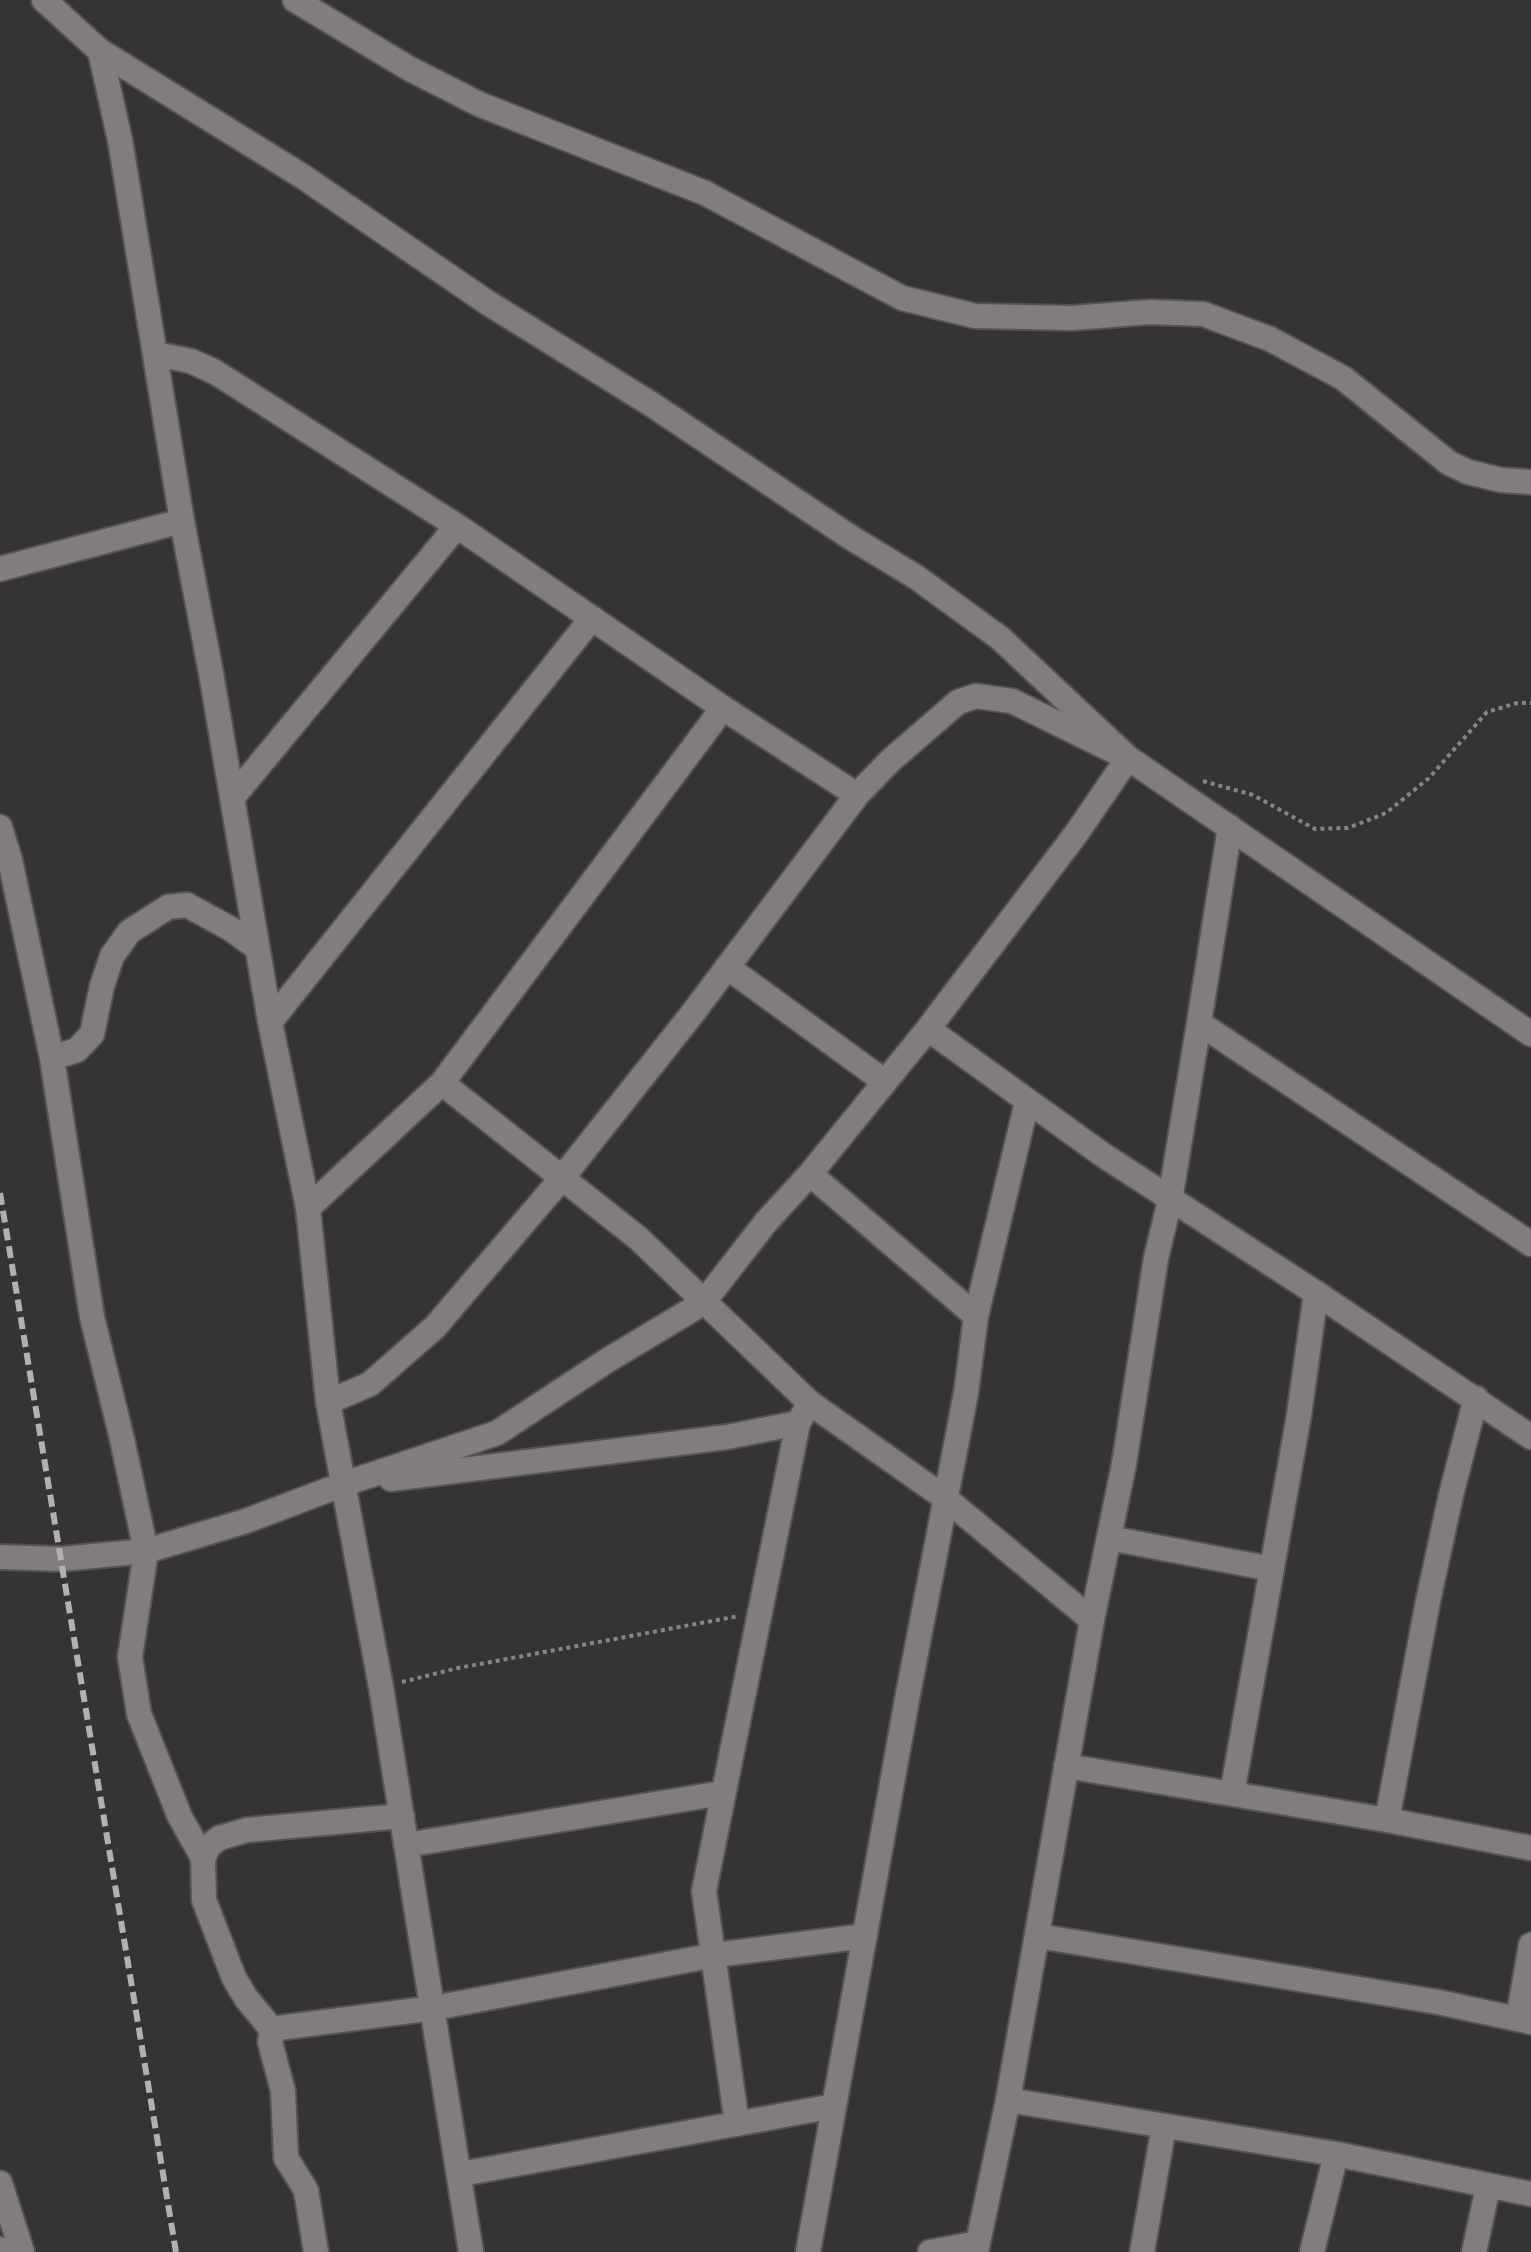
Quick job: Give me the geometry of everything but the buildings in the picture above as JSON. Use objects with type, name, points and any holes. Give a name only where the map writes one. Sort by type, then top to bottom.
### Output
[{"type":"street","points":[[44,0],[100,51],[302,176],[488,303],[651,404],[850,537],[916,577],[1000,638],[1128,758]]},
{"type":"street","points":[[295,0],[410,69],[481,105],[705,193],[902,298],[975,316],[1072,318],[1150,312],[1203,314],[1270,339],[1343,378],[1449,463],[1468,472],[1522,481],[1531,499]]},
{"type":"street","points":[[100,51],[120,140],[182,521],[270,1022],[308,1208],[328,1402],[381,1687],[471,2252]]},
{"type":"street","points":[[155,354],[191,361],[215,372],[457,526],[723,708],[857,795]]},
{"type":"street","points":[[0,569],[182,521]]},
{"type":"street","points":[[232,798],[457,526]]},
{"type":"street","points":[[270,1022],[592,618]]},
{"type":"street","points":[[328,1402],[370,1384],[435,1327],[562,1178],[857,795],[891,760],[958,702],[976,696],[1012,701],[1128,758],[1531,1034]]},
{"type":"street","points":[[308,1208],[442,1083],[723,708]]},
{"type":"street","points":[[0,1557],[62,1559],[146,1551],[246,1521],[341,1485],[497,1433],[608,1360],[703,1303],[766,1222],[810,1174],[928,1029],[1076,834],[1128,758]]},
{"type":"street","points":[[0,827],[10,860],[52,1058],[92,1317],[146,1551],[130,1657],[139,1714],[180,1817],[203,1858],[204,1900],[229,1966],[246,1998],[274,2032]]},
{"type":"street","points":[[930,2252],[977,2248],[1008,2100],[1092,1620],[1124,1464],[1230,827]]},
{"type":"street","points":[[52,1058],[77,1050],[92,1034],[112,956],[129,932],[168,907],[187,905],[231,929],[257,948]]},
{"type":"street","points":[[727,967],[884,1081]]},
{"type":"street","points":[[1199,1023],[1531,1244]]},
{"type":"street","points":[[928,1029],[1027,1102],[1170,1200],[1476,1398],[1531,1437]]},
{"type":"street","points":[[442,1083],[638,1238],[703,1303],[804,1413],[945,1498],[1092,1620]]},
{"type":"street","points":[[808,2252],[966,1393],[976,1316],[1027,1102]]},
{"type":"street","points":[[810,1174],[976,1316]]},
{"type":"street","points":[[1232,1794],[1299,1415],[1316,1293]]},
{"type":"street","points":[[1387,1820],[1441,1541],[1476,1398]]},
{"type":"street","points":[[341,1485],[727,1437],[804,1413]]},
{"type":"street","points":[[737,2124],[704,1891],[722,1793],[804,1413]]},
{"type":"street","points":[[1109,1538],[1272,1569]]},
{"type":"street","points":[[1066,1766],[1387,1820],[1531,1848]]},
{"type":"street","points":[[406,1845],[722,1793]]},
{"type":"street","points":[[203,1858],[209,1846],[219,1838],[247,1830],[402,1816]]},
{"type":"street","points":[[316,2252],[306,2190],[286,2158],[283,2091],[271,2052],[274,2032],[286,2026],[434,2008],[715,1955],[865,1936]]},
{"type":"street","points":[[1038,1936],[1525,2020],[1531,1945]]},
{"type":"street","points":[[1008,2100],[1336,2154],[1531,2194]]},
{"type":"street","points":[[461,2174],[834,2106]]},
{"type":"street","points":[[1142,2252],[1164,2126]]},
{"type":"street","points":[[1312,2252],[1336,2154]]},
{"type":"street","points":[[0,2183],[22,2252]]},
{"type":"street","points":[[1474,2252],[1488,2187]]},
{"type":"path","points":[[1198,779],[1253,795],[1315,829],[1348,828],[1386,813],[1429,778],[1487,712],[1517,703],[1531,703]]},
{"type":"path","points":[[381,1687],[472,1665],[760,1613]]},
{"type":"railway","points":[[0,1193],[176,2252]]}]
